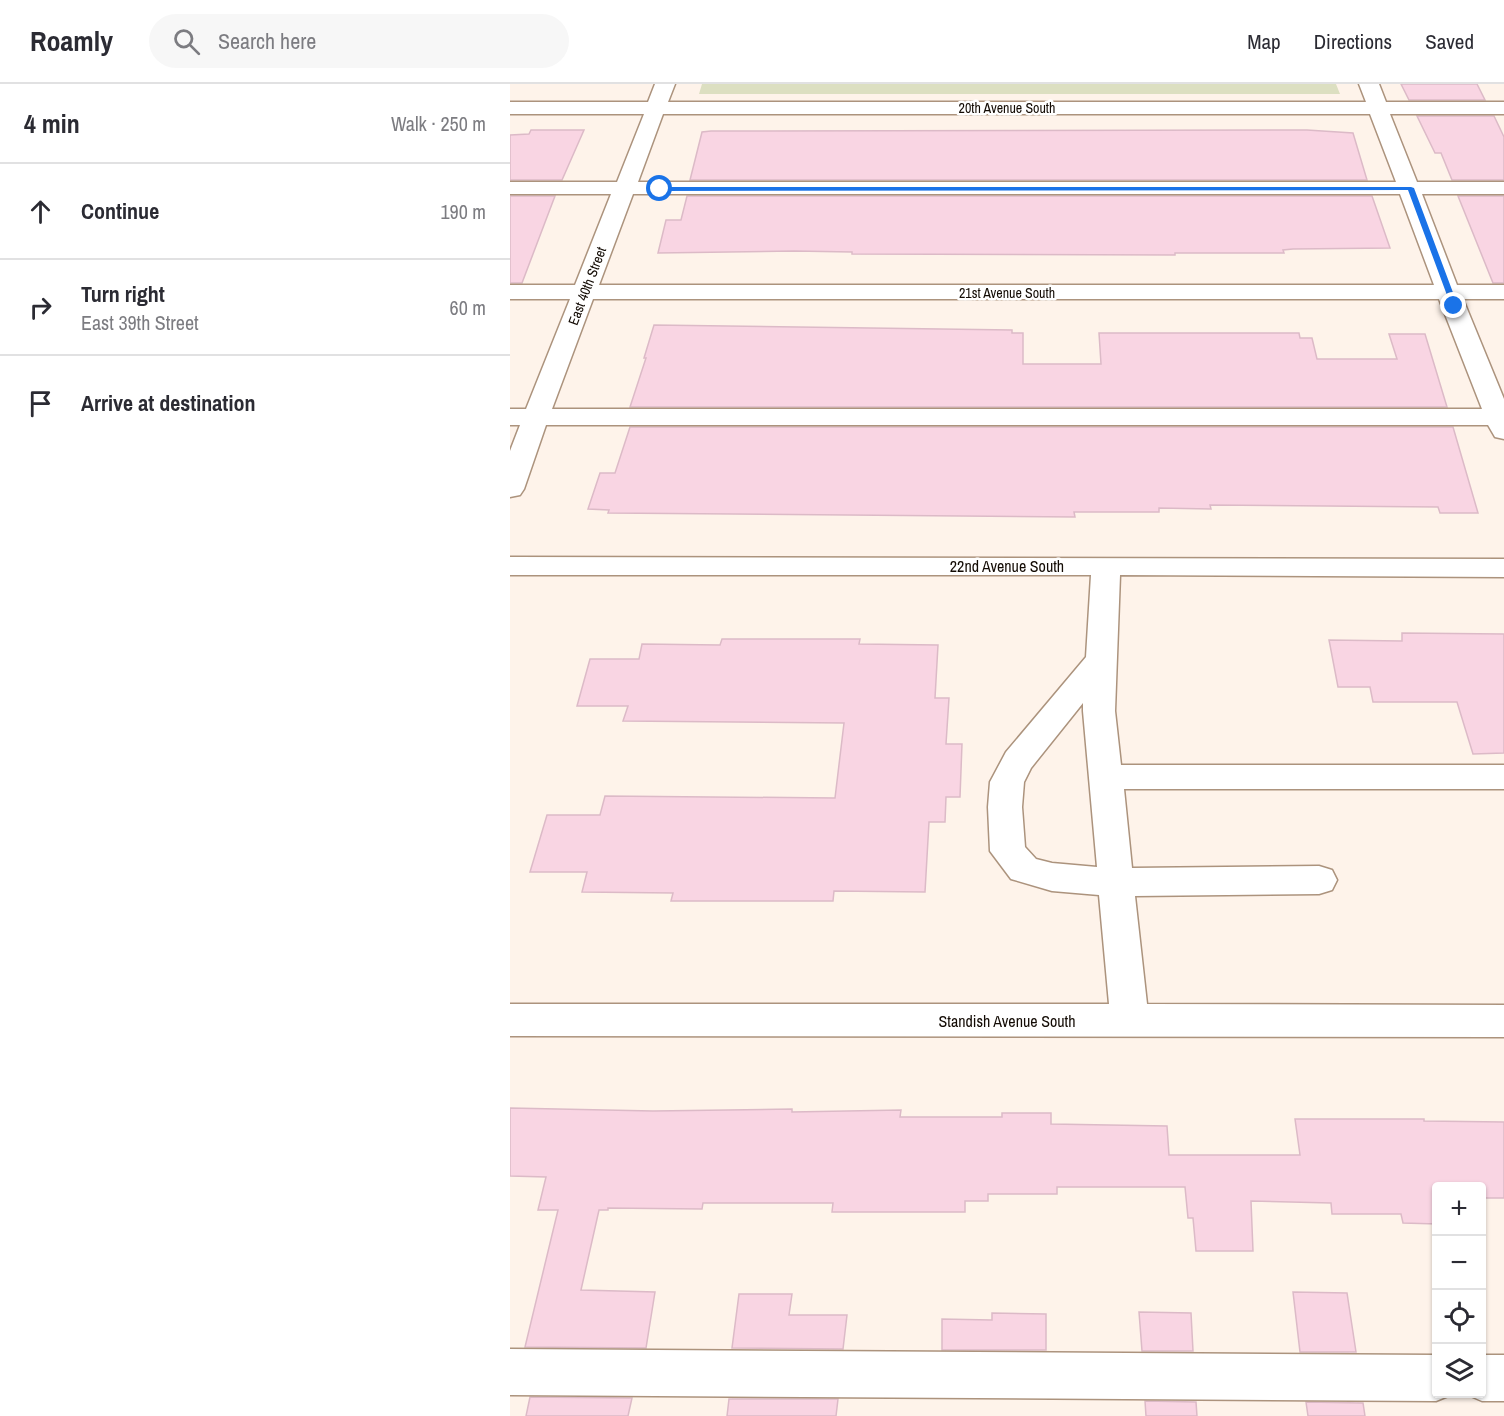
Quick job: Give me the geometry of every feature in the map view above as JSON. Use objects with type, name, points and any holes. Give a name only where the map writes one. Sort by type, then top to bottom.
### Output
[{"type":"street","name":"East 40th Street","points":[[510,489],[536,416],[586,293],[665,84]]},
{"type":"street","points":[[510,417],[1462,418],[1502,421],[1448,292],[1411,188],[1369,84]]},
{"type":"street","name":"20th Avenue South","points":[[510,108],[1504,108]]},
{"type":"street","points":[[510,188],[1504,188]]},
{"type":"street","name":"21st Avenue South","points":[[510,292],[1504,292]]},
{"type":"street","name":"22nd Avenue South","points":[[510,566],[1504,568]]},
{"type":"street","points":[[1106,566],[1099,711],[1130,1021]]},
{"type":"street","points":[[1102,659],[1018,761],[1007,782],[1005,807],[1008,850],[1024,869],[1052,877],[1116,882],[1319,880]]},
{"type":"street","points":[[1106,777],[1504,777]]},
{"type":"street","name":"Standish Avenue South","points":[[510,1020],[1504,1021]]},
{"type":"street","points":[[510,1372],[1432,1378]]},
{"type":"street","points":[[1486,1378],[1504,1378]]},
{"type":"green space","points":[[702,84],[1336,84],[1340,94],[699,94]]},
{"type":"building","points":[[1401,84],[1477,84],[1485,100],[1409,100]]},
{"type":"building","points":[[1417,116],[1494,116],[1504,137],[1504,180],[1452,180],[1441,153],[1435,153]]},
{"type":"building","points":[[531,130],[584,130],[562,180],[510,180],[510,135],[529,134]]},
{"type":"building","points":[[1307,130],[1353,133],[1367,180],[690,180],[702,132],[711,131]]},
{"type":"building","points":[[510,196],[555,196],[522,283],[510,283]]},
{"type":"building","points":[[687,196],[1372,196],[1390,248],[1293,249],[1283,250],[1284,253],[1175,253],[1175,255],[852,254],[852,252],[794,251],[658,253],[666,220],[681,220]]},
{"type":"building","points":[[1458,196],[1504,196],[1504,283],[1493,283]]},
{"type":"building","points":[[654,325],[1012,330],[1012,333],[1023,333],[1023,364],[1101,364],[1099,333],[1299,333],[1300,338],[1312,338],[1317,359],[1397,359],[1389,334],[1425,334],[1447,407],[630,407]]},
{"type":"building","points":[[630,427],[1453,427],[1478,513],[1440,513],[1438,507],[1210,505],[1211,509],[1159,508],[1159,512],[1074,512],[1075,517],[608,513],[609,510],[588,509],[600,473],[615,473]]},
{"type":"building","points":[[1402,633],[1504,634],[1504,753],[1473,754],[1457,702],[1373,702],[1370,687],[1338,687],[1329,640],[1402,641]]},
{"type":"building","points":[[722,639],[860,639],[859,644],[938,645],[935,698],[949,698],[946,744],[962,744],[960,797],[946,797],[945,822],[929,822],[925,892],[834,891],[833,901],[671,901],[673,893],[582,892],[587,872],[530,872],[547,815],[600,815],[605,796],[835,798],[844,723],[623,721],[628,706],[577,706],[590,659],[639,659],[642,644],[720,645]]},
{"type":"building","points":[[510,1108],[653,1111],[792,1109],[792,1112],[901,1110],[900,1117],[1002,1117],[1002,1113],[1051,1113],[1051,1124],[1167,1126],[1169,1155],[1300,1155],[1295,1119],[1424,1119],[1424,1121],[1504,1122],[1504,1198],[1486,1198],[1486,1182],[1432,1182],[1432,1224],[1403,1223],[1401,1214],[1332,1214],[1331,1203],[1251,1201],[1253,1251],[1196,1251],[1193,1218],[1188,1218],[1185,1187],[1057,1187],[1057,1194],[988,1194],[988,1201],[965,1201],[965,1212],[832,1212],[833,1203],[703,1203],[702,1209],[608,1208],[608,1210],[599,1210],[581,1290],[655,1292],[646,1348],[525,1347],[558,1210],[538,1210],[546,1177],[510,1176]]},
{"type":"building","points":[[1293,1292],[1347,1293],[1356,1352],[1300,1352]]},
{"type":"building","points":[[739,1294],[792,1294],[789,1315],[847,1315],[843,1349],[732,1348]]},
{"type":"building","points":[[1139,1312],[1191,1313],[1193,1351],[1142,1351]]},
{"type":"building","points":[[992,1313],[1046,1314],[1046,1350],[942,1350],[942,1319],[992,1320]]},
{"type":"building","points":[[530,1397],[632,1398],[628,1416],[526,1416]]},
{"type":"building","points":[[729,1399],[838,1399],[836,1416],[727,1416]]},
{"type":"building","points":[[1145,1401],[1196,1402],[1197,1416],[1146,1416]]},
{"type":"building","points":[[1306,1402],[1363,1403],[1365,1416],[1308,1416]]},
{"type":"route","points":[[660,189],[1411,188],[1454,306]]}]
